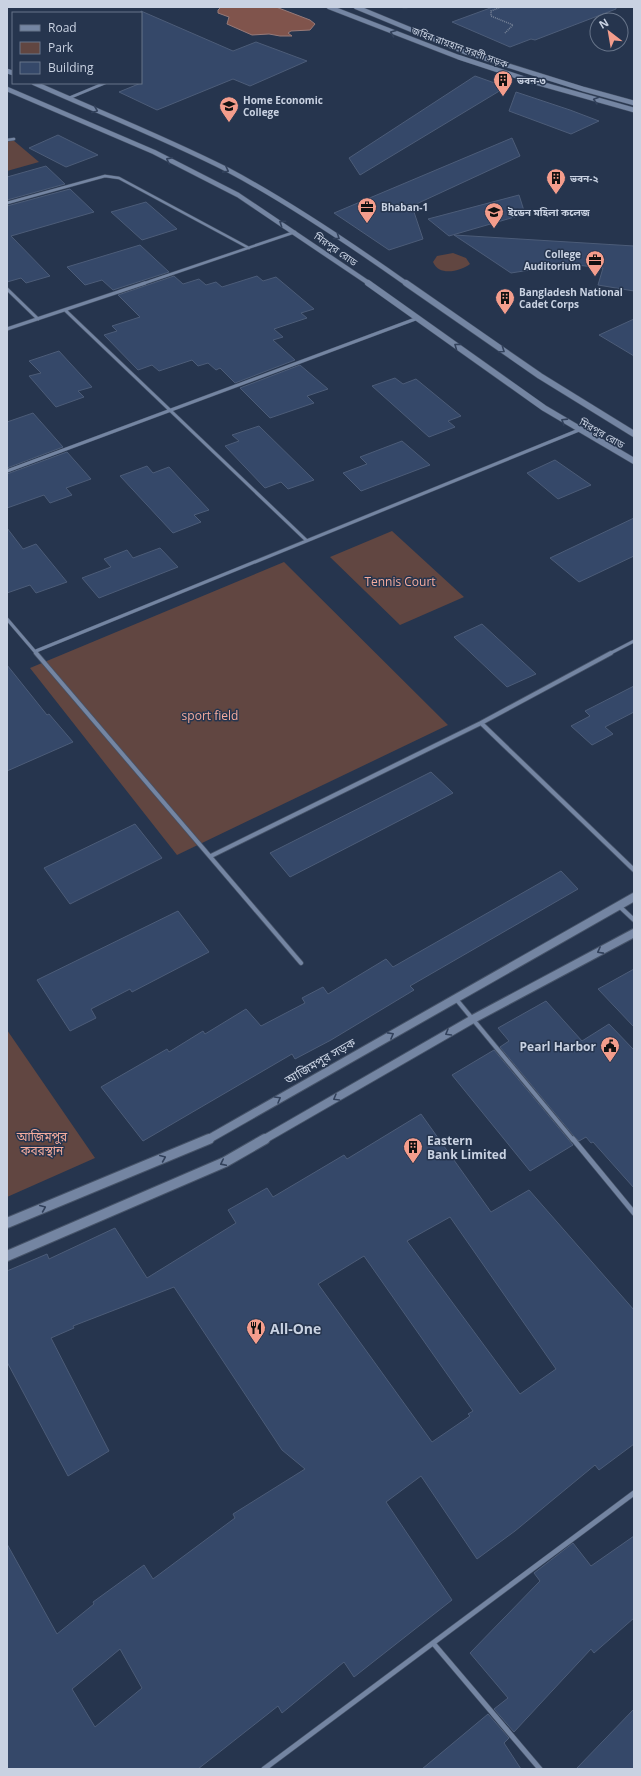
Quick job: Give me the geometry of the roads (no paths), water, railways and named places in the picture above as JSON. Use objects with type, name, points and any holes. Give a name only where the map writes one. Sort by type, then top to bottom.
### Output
[{"type":"main road","name":"জহির রায়হান সরণী সড়ক","points":[[329,7],[458,57],[531,81],[634,110]]},
{"type":"main road","points":[[356,7],[465,52],[583,89],[634,103]]},
{"type":"main road","name":"মিরপুর রোড","points":[[36,84],[212,162],[297,210],[457,317],[528,368],[634,434]]},
{"type":"main road","name":"মিরপুর রোড","points":[[7,89],[154,152],[238,195],[296,232],[544,408],[634,461]]},
{"type":"main road","name":"আজিমপুর সড়ক","points":[[7,1223],[212,1138],[634,897]]},
{"type":"main road","points":[[7,1256],[225,1162],[473,1019],[634,933]]},
{"type":"street","points":[[69,98],[103,84]]},
{"type":"street","points":[[7,140],[14,139]]},
{"type":"street","points":[[7,203],[105,176],[112,176],[119,178],[249,248]]},
{"type":"street","points":[[7,329],[296,232]]},
{"type":"street","points":[[7,289],[38,319]]},
{"type":"street","points":[[65,310],[306,540]]},
{"type":"street","points":[[7,471],[418,318]]},
{"type":"street","points":[[36,651],[579,430]]},
{"type":"street","points":[[7,619],[36,651],[301,963]]},
{"type":"street","points":[[211,856],[481,723],[634,641]]},
{"type":"street","points":[[481,723],[634,870]]},
{"type":"street","points":[[618,905],[634,920]]},
{"type":"street","points":[[456,998],[634,1213]]},
{"type":"street","points":[[264,1769],[634,1493]]},
{"type":"street","points":[[433,1643],[540,1769]]},
{"type":"place","name":"ভবন-৩","points":[[503,97]]},
{"type":"place","name":"Home Economic College","points":[[229,123]]},
{"type":"place","name":"ভবন-২","points":[[556,195]]},
{"type":"place","name":"Bhaban-1","points":[[367,224]]},
{"type":"place","name":"ইডেন মহিলা কলেজ","points":[[494,229]]},
{"type":"place","name":"College Auditorium","points":[[595,277]]},
{"type":"place","name":"Bangladesh National Cadet Corps","points":[[505,315]]},
{"type":"place","name":"Pearl Harbor","points":[[610,1063]]},
{"type":"place","name":"Eastern Bank Limited","points":[[413,1164]]},
{"type":"place","name":"All-One","points":[[256,1345]]},
{"type":"park label","name":"Tennis Court","points":[[400,581]]},
{"type":"park label","name":"sport field","points":[[210,715]]},
{"type":"park label","name":"আজিমপুর কবরস্থান","points":[[42,1143]]}]
